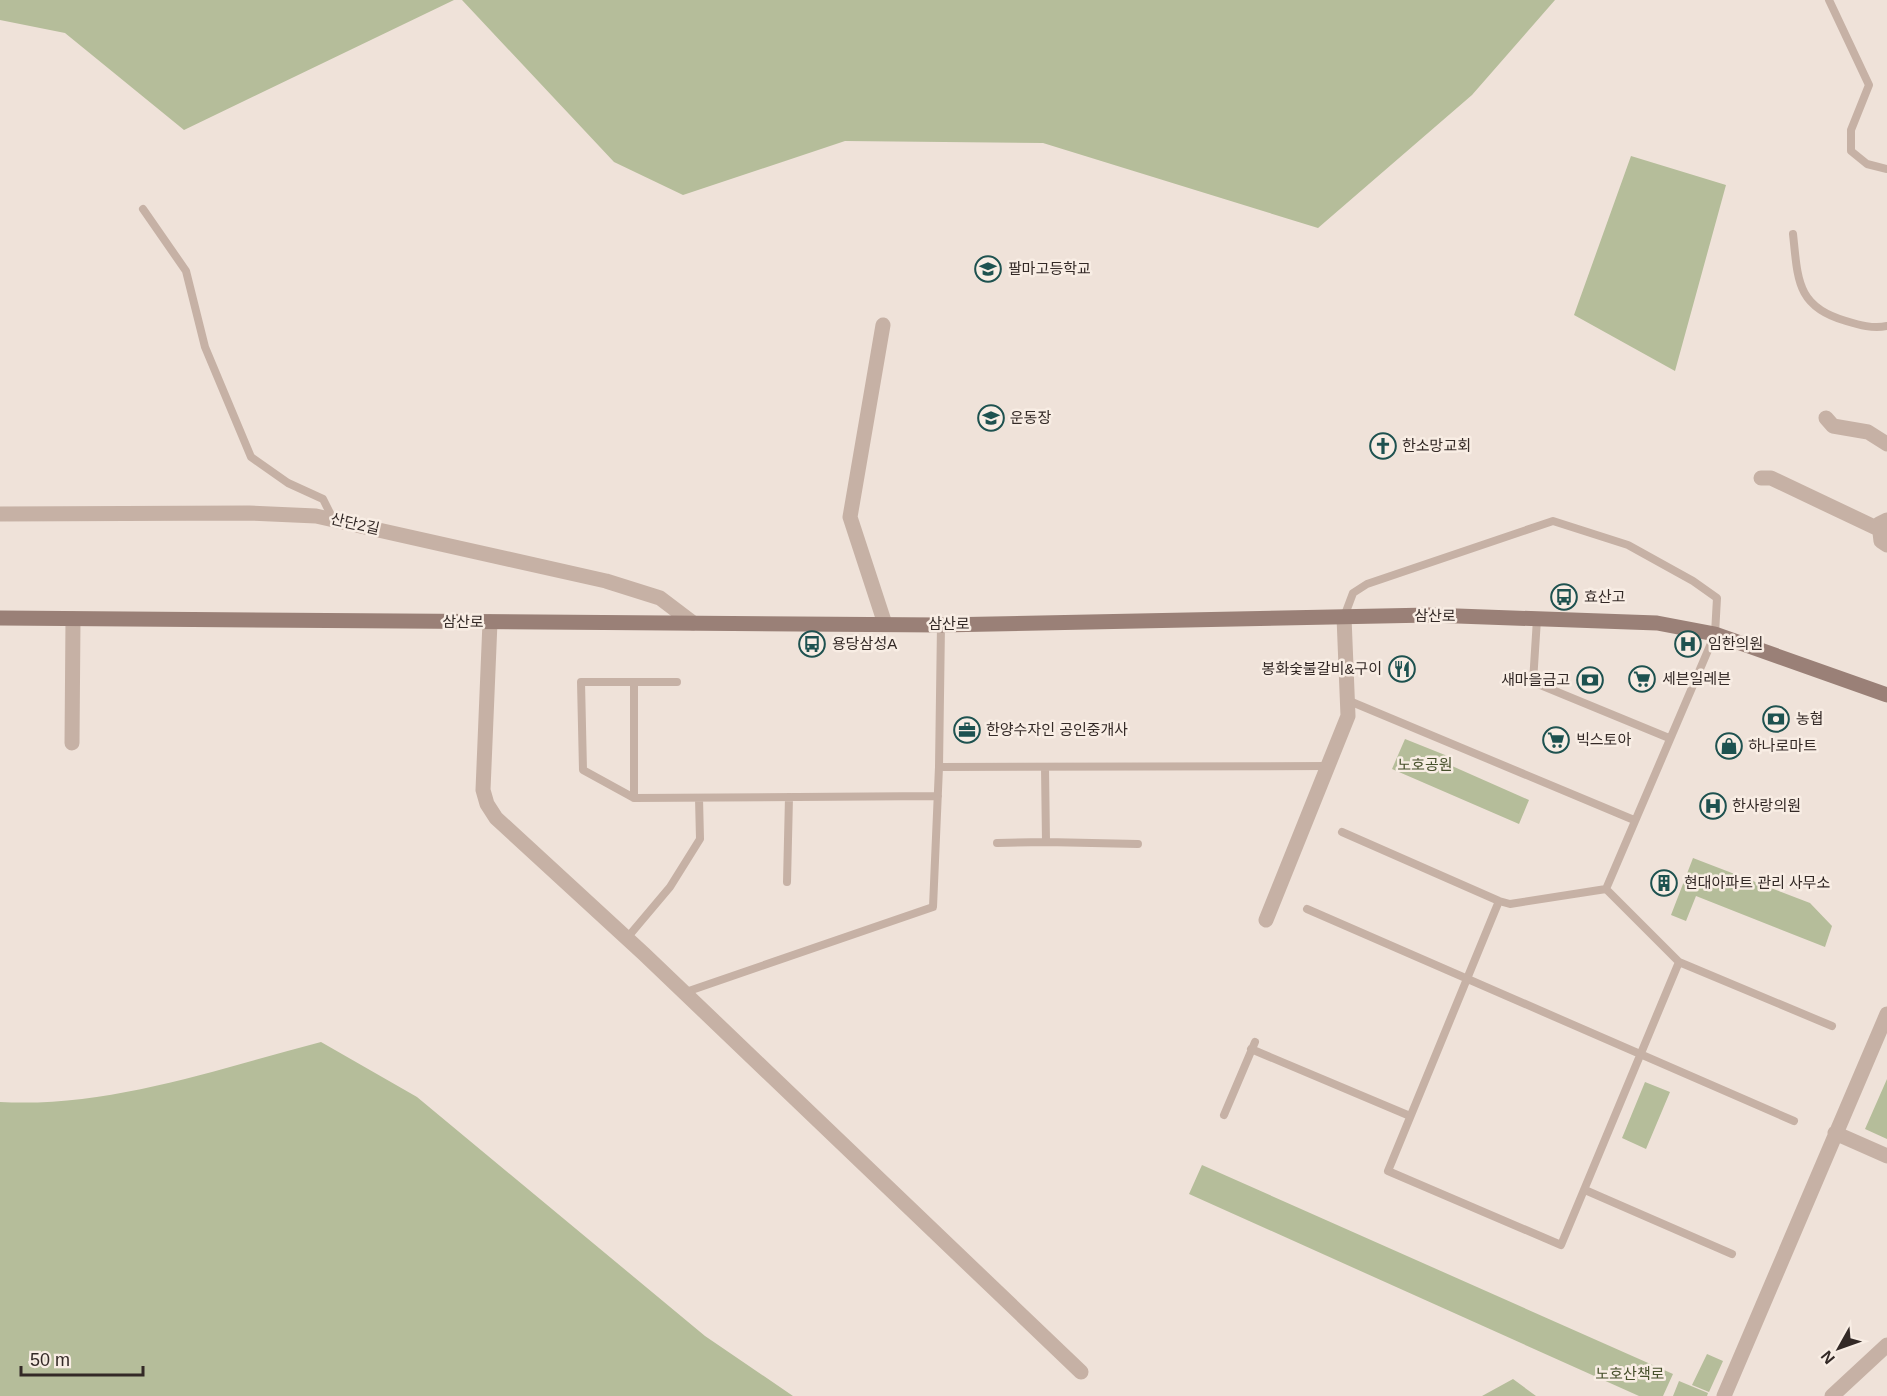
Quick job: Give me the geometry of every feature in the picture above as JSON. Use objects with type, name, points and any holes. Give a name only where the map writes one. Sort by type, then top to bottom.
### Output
[{"type":"main road","name":"삼산로","points":[[0,618],[941,624],[1430,615],[1657,623],[1715,634],[1886,691]]},
{"type":"street","points":[[883,325],[850,517],[885,624]]},
{"type":"street","points":[[1826,418],[1833,426],[1868,432],[1887,444]]},
{"type":"street","points":[[1761,478],[1771,478],[1884,528],[1881,541],[1887,545]]},
{"type":"street","name":"산단2길","points":[[0,514],[277,513],[333,520],[606,581],[660,598],[693,623]]},
{"type":"street","points":[[1266,920],[1348,716],[1344,617]]},
{"type":"street","points":[[72,743],[73,619]]},
{"type":"street","points":[[490,622],[483,790],[487,804],[496,818],[627,938],[1081,1372]]},
{"type":"street","points":[[1724,1396],[1887,1014]]},
{"type":"street","points":[[1835,1133],[1887,1156]]},
{"type":"street","points":[[1832,1396],[1887,1345]]},
{"type":"lane","points":[[1829,0],[1869,85],[1851,130],[1851,151],[1867,164],[1887,169]]},
{"type":"lane","points":[[142,209],[186,271],[205,347],[251,457],[288,483],[323,499],[333,520]]},
{"type":"lane","points":[[1794,234],[1800,282],[1806,300],[1827,316],[1877,328],[1887,326]]},
{"type":"lane","points":[[1344,617],[1353,593],[1367,584],[1553,521],[1628,544],[1693,581],[1717,598],[1715,634],[1668,738],[1606,889]]},
{"type":"lane","points":[[1537,619],[1533,682],[1668,738]]},
{"type":"lane","points":[[683,993],[933,907],[939,767],[941,624]]},
{"type":"lane","points":[[677,682],[581,682],[583,770],[634,798],[938,796]]},
{"type":"lane","points":[[634,682],[634,798]]},
{"type":"lane","points":[[1347,700],[1634,820]]},
{"type":"lane","points":[[939,767],[1328,766]]},
{"type":"lane","points":[[1046,767],[1046,842]]},
{"type":"lane","points":[[787,882],[789,797]]},
{"type":"lane","points":[[627,938],[670,887],[700,839],[699,798]]},
{"type":"lane","points":[[1342,832],[1499,901],[1510,903],[1606,889]]},
{"type":"lane","points":[[997,843],[1138,844]]},
{"type":"lane","points":[[1606,889],[1679,962],[1832,1026]]},
{"type":"lane","points":[[1499,901],[1388,1171],[1561,1245],[1679,962]]},
{"type":"lane","points":[[1307,909],[1794,1121]]},
{"type":"lane","points":[[1224,1115],[1253,1046],[1410,1116]]},
{"type":"lane","points":[[1585,1190],[1732,1254]]},
{"type":"green space","points":[[0,0],[454,0],[184,130],[65,33],[0,20]]},
{"type":"green space","points":[[462,0],[1555,0],[1472,95],[1318,228],[1043,143],[845,141],[683,195],[614,162]]},
{"type":"green space","points":[[1631,156],[1726,185],[1675,371],[1574,315]]},
{"type":"green space","name":"노호공원","points":[[1405,739],[1445,755],[1452,766],[1529,800],[1519,824],[1392,769]]},
{"type":"green space","points":[[1693,858],[1810,903],[1832,926],[1825,947],[1696,896],[1686,921],[1671,915]]},
{"type":"green space","points":[[321,1042],[417,1097],[705,1336],[793,1396],[0,1396],[0,1102],[82,1099],[122,1093]]},
{"type":"green space","points":[[1887,1079],[1887,1139],[1865,1129]]},
{"type":"green space","points":[[1645,1082],[1670,1092],[1646,1149],[1622,1138]]},
{"type":"green space","name":"노호산책로","points":[[1202,1165],[1673,1374],[1663,1396],[1639,1396],[1189,1194]]},
{"type":"green space","points":[[1707,1354],[1723,1361],[1709,1392],[1692,1385]]},
{"type":"green space","points":[[1513,1379],[1536,1396],[1482,1396]]},
{"type":"green space","points":[[1679,1381],[1708,1393],[1707,1396],[1673,1396]]},
{"type":"place","name":"팔마고등학교","points":[[988,269]]},
{"type":"place","name":"운동장","points":[[991,418]]},
{"type":"place","name":"한소망교회","points":[[1383,446]]},
{"type":"place","name":"효산고","points":[[1564,597]]},
{"type":"place","name":"용당삼성A","points":[[812,644]]},
{"type":"place","name":"임한의원","points":[[1688,644]]},
{"type":"place","name":"봉화숯불갈비&구이","points":[[1402,669]]},
{"type":"place","name":"세븐일레븐","points":[[1642,679]]},
{"type":"place","name":"새마을금고","points":[[1590,680]]},
{"type":"place","name":"농협","points":[[1776,719]]},
{"type":"place","name":"한양수자인 공인중개사","points":[[967,730]]},
{"type":"place","name":"빅스토아","points":[[1556,740]]},
{"type":"place","name":"하나로마트","points":[[1729,746]]},
{"type":"place","name":"한사랑의원","points":[[1713,806]]},
{"type":"place","name":"현대아파트 관리 사무소","points":[[1664,883]]}]
